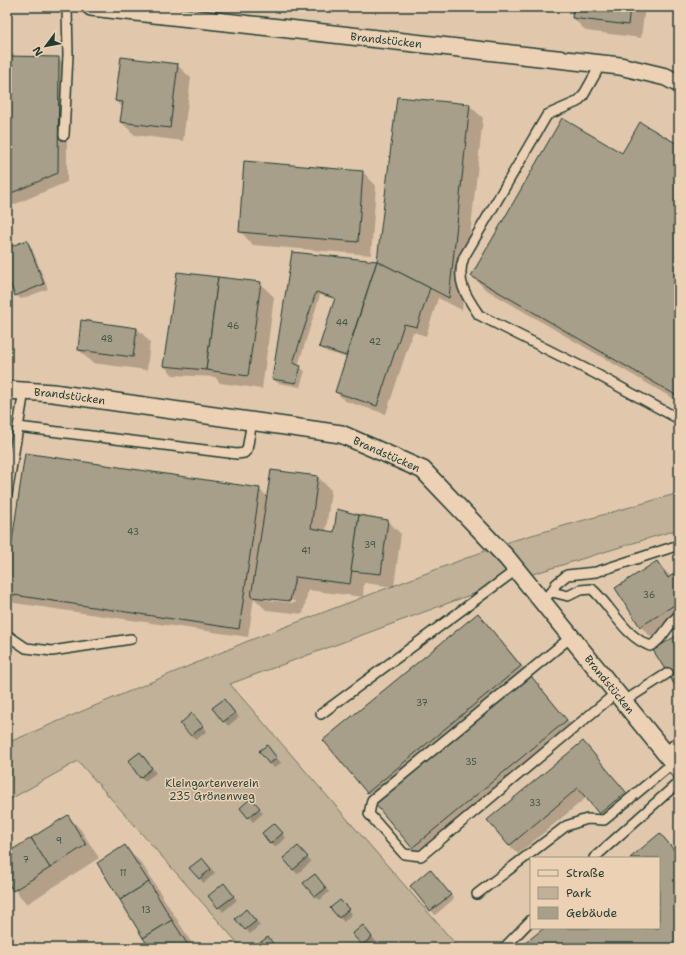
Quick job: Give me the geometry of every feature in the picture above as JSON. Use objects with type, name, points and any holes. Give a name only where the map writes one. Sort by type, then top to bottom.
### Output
[{"type":"street","name":"Brandstücken","points":[[91,7],[620,66],[666,77],[679,84]]},
{"type":"street","name":"Brandstücken","points":[[7,390],[53,394],[342,434],[423,470],[507,558],[516,570],[547,596],[571,637],[672,762]]},
{"type":"lane","points":[[64,135],[68,55],[67,7]]},
{"type":"lane","points":[[601,64],[583,96],[577,102],[554,110],[546,115],[464,257],[460,269],[460,278],[467,298],[479,315],[596,374],[679,419]]},
{"type":"lane","points":[[7,494],[24,391]]},
{"type":"lane","points":[[18,427],[237,454],[247,450],[252,421]]},
{"type":"lane","points":[[547,596],[556,584],[567,575],[596,572],[679,545]]},
{"type":"lane","points":[[322,714],[516,570]]},
{"type":"lane","points":[[547,596],[568,596],[580,590],[592,589],[602,598],[629,634],[640,642],[650,646],[656,643],[668,625],[679,616]]},
{"type":"lane","points":[[7,635],[26,648],[52,651],[131,639]]},
{"type":"lane","points":[[571,637],[372,800],[369,814],[404,854],[421,856],[620,697],[668,673]]},
{"type":"lane","points":[[477,894],[566,826],[587,819],[604,820],[672,762],[679,740]]},
{"type":"lane","points":[[595,857],[679,782]]},
{"type":"lane","points":[[504,948],[530,921]]},
{"type":"green space","name":"Kleingartenverein 235 Grönenweg","points":[[679,493],[679,529],[497,585],[230,684],[459,948],[242,948],[78,761],[7,801],[7,743],[248,641],[511,541]]},
{"type":"building","points":[[573,7],[630,7],[628,25],[572,18]]},
{"type":"building","points":[[7,56],[59,57],[58,173],[7,195]]},
{"type":"building","points":[[121,57],[178,64],[170,128],[120,122],[123,102],[115,101]]},
{"type":"building","points":[[397,97],[470,104],[449,298],[377,261]]},
{"type":"building","points":[[562,118],[622,153],[640,122],[679,145],[679,397],[471,276]]},
{"type":"building","points":[[244,161],[363,171],[358,242],[239,232]]},
{"type":"building","points":[[27,240],[44,284],[15,296],[7,274],[7,248]]},
{"type":"building","points":[[292,252],[377,261],[346,356],[319,347],[335,298],[316,292],[293,363],[301,366],[296,383],[272,379]]},
{"type":"building","points":[[377,261],[430,288],[417,327],[404,324],[377,406],[335,392]]},
{"type":"building","points":[[177,272],[218,277],[206,370],[163,366]]},
{"type":"building","points":[[218,277],[261,282],[248,376],[206,370]]},
{"type":"building","points":[[81,320],[137,328],[133,357],[78,350]]},
{"type":"building","points":[[25,453],[260,488],[239,629],[7,594],[7,575]]},
{"type":"building","points":[[271,470],[318,476],[311,528],[334,532],[337,509],[359,515],[350,584],[295,577],[290,601],[251,597]]},
{"type":"building","points":[[359,515],[388,520],[381,574],[351,571]]},
{"type":"building","points":[[657,561],[668,578],[679,570],[679,602],[640,627],[615,588]]},
{"type":"building","points":[[478,613],[521,666],[367,793],[323,740]]},
{"type":"building","points":[[679,634],[679,692],[653,650]]},
{"type":"building","points":[[531,676],[567,720],[412,848],[375,804]]},
{"type":"building","points":[[224,699],[235,713],[223,722],[212,708]]},
{"type":"building","points":[[192,713],[203,726],[191,736],[180,724]]},
{"type":"building","points":[[583,741],[626,792],[599,814],[578,788],[509,846],[487,820]]},
{"type":"building","points":[[267,745],[277,758],[269,764],[259,751]]},
{"type":"building","points":[[140,752],[152,768],[140,778],[128,761]]},
{"type":"building","points":[[251,798],[260,808],[248,818],[240,808]]},
{"type":"building","points":[[68,815],[86,845],[50,868],[31,838]]},
{"type":"building","points":[[274,823],[283,833],[270,844],[262,833]]},
{"type":"building","points":[[660,833],[679,856],[679,948],[519,948],[543,929],[660,929],[660,857],[631,857]]},
{"type":"building","points":[[31,838],[50,868],[13,891],[7,881],[7,853]]},
{"type":"building","points":[[125,845],[149,882],[120,900],[97,863]]},
{"type":"building","points":[[298,846],[308,857],[293,870],[283,858]]},
{"type":"building","points":[[202,858],[211,869],[199,879],[189,868]]},
{"type":"building","points":[[430,869],[451,895],[430,911],[410,886]]},
{"type":"building","points":[[315,874],[326,888],[315,897],[303,883]]},
{"type":"building","points":[[149,882],[172,920],[143,938],[120,900]]},
{"type":"building","points":[[224,883],[234,896],[218,908],[208,896]]},
{"type":"building","points":[[340,900],[349,909],[339,918],[330,908]]},
{"type":"building","points":[[246,909],[256,921],[245,930],[235,919]]},
{"type":"building","points":[[172,920],[190,948],[150,948],[143,938]]},
{"type":"building","points":[[363,925],[372,937],[362,945],[352,934]]},
{"type":"building","points":[[268,937],[276,947],[261,948],[258,944]]}]
